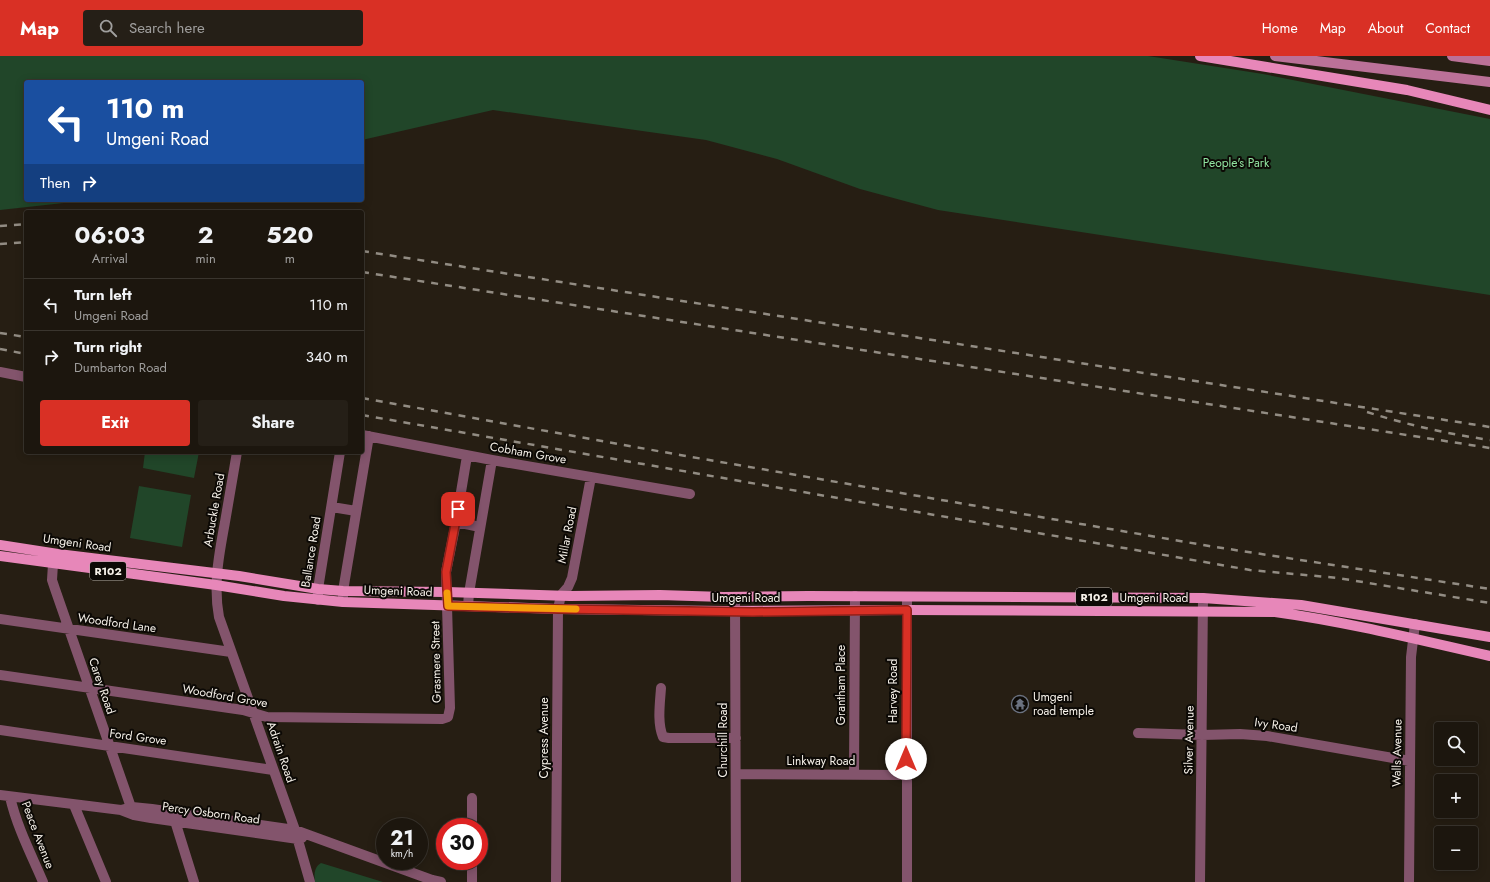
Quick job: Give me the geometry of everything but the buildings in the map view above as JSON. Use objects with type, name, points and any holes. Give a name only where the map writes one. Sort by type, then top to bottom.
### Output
[{"type":"main road","points":[[1200,56],[1407,90],[1490,110]]},
{"type":"main road","points":[[1275,56],[1490,82]]},
{"type":"main road","points":[[1452,56],[1490,61]]},
{"type":"main road","name":"Umgeni Road","points":[[0,545],[318,589],[343,591],[735,597],[855,596],[1203,598],[1301,604],[1490,638]]},
{"type":"main road","name":"Umgeni Road","points":[[0,556],[318,600],[343,602],[558,609],[735,611],[907,610],[1275,612],[1413,637],[1490,656]]},
{"type":"main road","points":[[659,610],[660,596]]},
{"type":"street","points":[[0,372],[24,376]]},
{"type":"street","name":"Cobham Grove","points":[[365,436],[467,456],[690,494]]},
{"type":"street","name":"Arbuckle Road","points":[[216,585],[218,557],[237,454]]},
{"type":"street","name":"Ballance Road","points":[[318,600],[318,589],[340,454]]},
{"type":"street","points":[[343,602],[343,591],[356,511],[363,454]]},
{"type":"street","name":"Grasmere Street","points":[[448,717],[450,708],[446,572],[467,456]]},
{"type":"street","points":[[468,606],[492,460]]},
{"type":"street","name":"Millar Road","points":[[562,595],[572,578],[591,477]]},
{"type":"street","name":"Ballance Road","points":[[332,507],[356,511]]},
{"type":"street","points":[[456,522],[480,527]]},
{"type":"street","name":"Carey Road","points":[[53,564],[52,580],[133,811]]},
{"type":"street","name":"Adrain Road","points":[[216,585],[216,601],[219,617],[296,835],[310,882]]},
{"type":"street","name":"Cypress Avenue","points":[[556,882],[558,609],[562,595]]},
{"type":"street","name":"Grantham Place","points":[[854,775],[855,596]]},
{"type":"street","name":"Churchill Road","points":[[735,597],[736,882]]},
{"type":"street","name":"Harvey Road","points":[[907,597],[907,882]]},
{"type":"street","name":"Silver Avenue","points":[[1200,882],[1203,598]]},
{"type":"street","name":"Woodford Lane","points":[[0,619],[231,652]]},
{"type":"street","name":"Walls Avenue","points":[[1409,882],[1412,657],[1415,624]]},
{"type":"street","name":"Woodford Grove","points":[[0,675],[243,710],[267,717],[442,719],[448,717]]},
{"type":"street","points":[[661,688],[660,725],[663,737],[736,738]]},
{"type":"street","name":"Ford Grove","points":[[0,730],[273,770]]},
{"type":"street","name":"Ivy Road","points":[[1138,733],[1202,735],[1240,734],[1267,736],[1410,761]]},
{"type":"street","name":"Linkway Road","points":[[736,774],[906,775]]},
{"type":"street","name":"Percy Osborn Road","points":[[5,796],[133,811],[296,835]]},
{"type":"street","name":"Peace Avenue","points":[[5,796],[43,882]]},
{"type":"street","points":[[472,798],[472,818]]},
{"type":"street","points":[[74,805],[106,882]]},
{"type":"street","name":"Percy Osborn Road","points":[[133,811],[175,821],[296,835]]},
{"type":"street","points":[[175,821],[194,882]]},
{"type":"street","points":[[296,835],[309,836],[441,882]]},
{"type":"street","points":[[472,870],[472,882]]},
{"type":"green space","name":"People's Park","points":[[0,56],[1148,56],[1263,74],[1490,119],[1490,295],[938,210],[860,189],[777,159],[706,140],[493,110],[364,140],[364,80],[24,80],[24,202],[73,202],[0,210]]},
{"type":"green space","points":[[145,454],[199,454],[194,478],[143,468]]},
{"type":"green space","points":[[139,486],[191,495],[182,547],[130,538]]},
{"type":"green space","points":[[321,863],[383,882],[315,882],[316,869]]},
{"type":"railway","points":[[0,226],[24,224]]},
{"type":"railway","points":[[0,244],[24,242]]},
{"type":"railway","points":[[364,251],[1490,427]]},
{"type":"railway","points":[[364,272],[1490,448]]},
{"type":"railway","points":[[0,333],[24,337]]},
{"type":"railway","points":[[0,349],[24,354]]},
{"type":"railway","points":[[364,398],[680,455],[1209,546],[1490,589]]},
{"type":"railway","points":[[1367,412],[1428,429],[1490,440]]},
{"type":"railway","points":[[364,415],[1250,570],[1338,578],[1490,603]]},
{"type":"slow traffic","points":[[447,593],[448,606],[576,609]]},
{"type":"place","name":"Umgeni road temple","points":[[1020,704]]},
{"type":"route","points":[[458,509],[446,572],[448,606],[753,612],[907,610],[906,759]]}]
